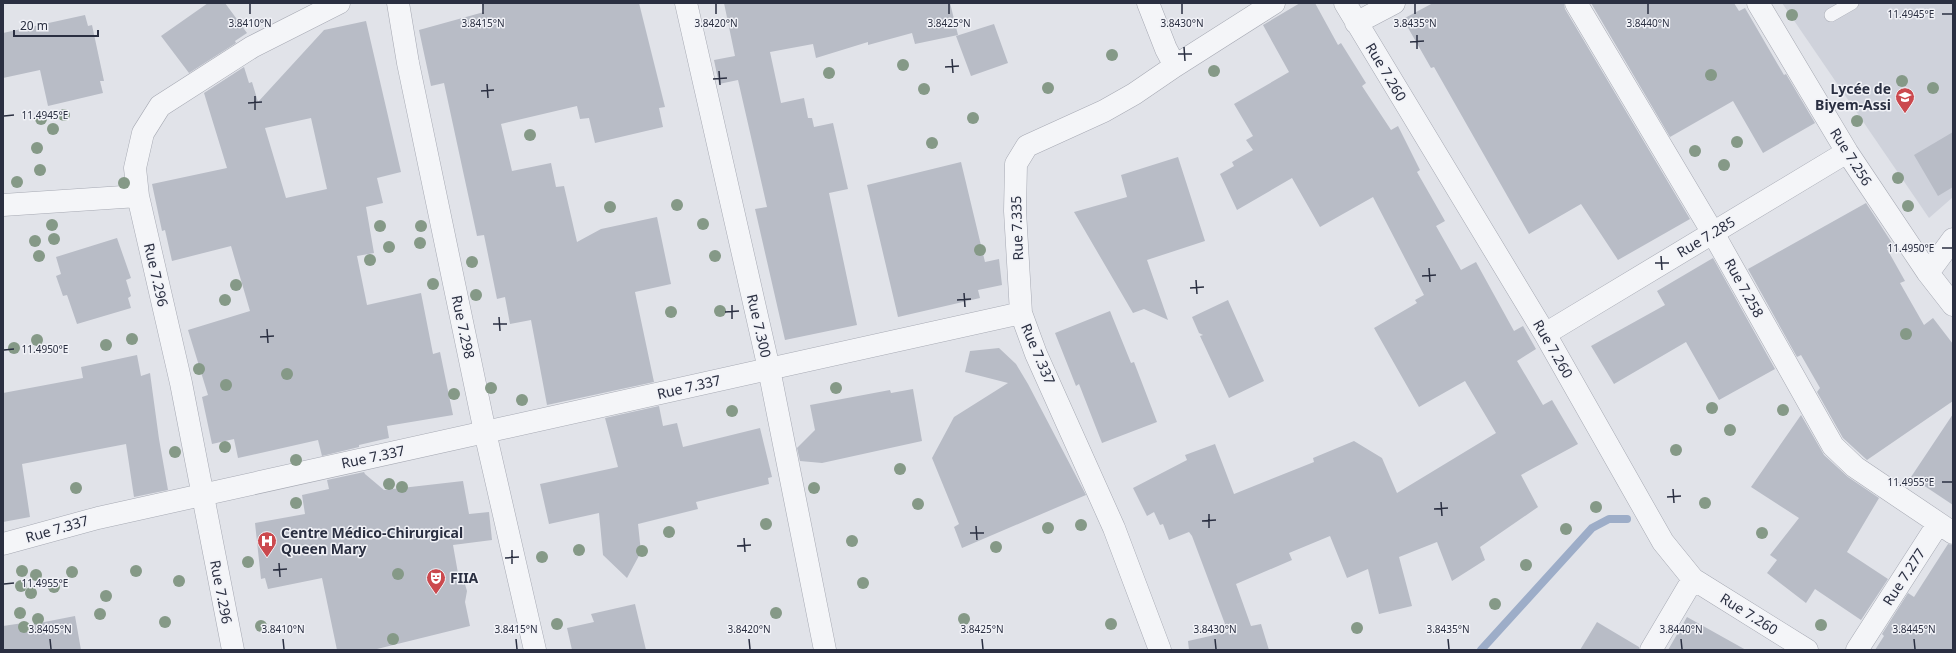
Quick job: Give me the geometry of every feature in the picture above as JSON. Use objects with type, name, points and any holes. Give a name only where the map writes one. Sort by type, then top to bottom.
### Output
[{"type":"street","name":"Rue 7.296","points":[[233,650],[181,383],[138,196],[135,168],[143,133],[160,106],[252,47],[339,3]]},
{"type":"street","name":"Rue 7.298","points":[[398,3],[408,63],[485,432],[535,650]]},
{"type":"street","name":"Rue 7.300","points":[[686,3],[769,369],[825,650]]},
{"type":"street","points":[[1148,3],[1174,66],[1274,3]]},
{"type":"street","name":"Rue 7.260","points":[[1345,3],[1545,334],[1663,542],[1692,579],[1807,650]]},
{"type":"street","points":[[1356,23],[1394,3]]},
{"type":"street","name":"Rue 7.258","points":[[1576,3],[1713,233],[1833,446],[1855,467],[1946,529]]},
{"type":"street","name":"Rue 7.256","points":[[1758,3],[1847,152],[1928,272],[1953,305]]},
{"type":"street","name":"Rue 7.335","points":[[1021,314],[1015,211],[1016,164],[1027,146],[1104,111],[1134,94],[1174,66]]},
{"type":"street","name":"Rue 7.285","points":[[1545,334],[1847,152]]},
{"type":"street","points":[[3,205],[138,196]]},
{"type":"street","points":[[1928,272],[1953,239]]},
{"type":"street","name":"Rue 7.337","points":[[3,544],[98,518],[203,494],[1021,314],[1036,354],[1114,528],[1160,650]]},
{"type":"street","name":"Rue 7.277","points":[[1857,650],[1946,529]]},
{"type":"street","points":[[1651,650],[1692,579]]},
{"type":"lane","points":[[1831,16],[1852,3]]},
{"type":"shaded area","name":"Lycée de Biyem-Assi","points":[[1782,3],[1953,3],[1953,197],[1929,218]]},
{"type":"building","points":[[208,3],[225,3],[247,33],[235,41],[236,43],[189,73],[161,36]]},
{"type":"building","points":[[482,3],[639,3],[665,107],[659,108],[663,127],[595,143],[589,118],[580,119],[577,106],[501,124],[512,171],[551,163],[556,187],[564,186],[577,242],[601,229],[657,217],[671,284],[635,292],[654,382],[547,405],[531,320],[510,324],[505,297],[497,299],[484,235],[477,236],[444,83],[431,86],[419,30],[484,12]]},
{"type":"building","points":[[724,3],[950,3],[958,35],[915,44],[912,33],[868,45],[868,42],[816,58],[813,44],[770,52],[781,103],[804,98],[808,118],[812,118],[814,127],[833,123],[848,189],[829,193],[857,325],[785,340],[755,209],[767,207],[738,80],[719,84],[714,60],[735,56]]},
{"type":"building","points":[[1300,3],[1315,3],[1338,45],[1341,43],[1366,83],[1362,86],[1391,130],[1398,126],[1420,170],[1417,172],[1445,221],[1436,226],[1461,270],[1476,262],[1514,331],[1523,326],[1536,349],[1517,361],[1543,405],[1552,400],[1578,444],[1521,475],[1538,507],[1480,547],[1485,560],[1452,581],[1437,542],[1399,557],[1412,606],[1379,614],[1368,569],[1347,578],[1330,536],[1289,553],[1292,560],[1236,584],[1251,626],[1261,624],[1269,650],[1189,650],[1188,641],[1228,632],[1192,536],[1189,532],[1169,540],[1163,524],[1160,525],[1154,512],[1147,516],[1133,488],[1187,460],[1185,455],[1215,444],[1234,494],[1314,462],[1313,458],[1354,441],[1382,458],[1397,493],[1496,433],[1465,381],[1419,407],[1374,328],[1417,303],[1415,300],[1424,295],[1373,197],[1320,227],[1292,178],[1237,210],[1220,174],[1234,166],[1232,162],[1253,150],[1246,140],[1253,136],[1234,104],[1289,72],[1263,25]]},
{"type":"building","points":[[1433,3],[1564,3],[1565,9],[1690,219],[1618,260],[1581,204],[1529,234],[1434,67],[1431,68],[1403,19]]},
{"type":"building","points":[[1591,3],[1734,3],[1739,11],[1745,8],[1784,75],[1786,74],[1815,123],[1763,153],[1733,101],[1670,137]]},
{"type":"building","points":[[85,15],[88,26],[92,25],[104,81],[100,81],[103,93],[48,106],[40,70],[3,78],[3,33]]},
{"type":"building","points":[[366,21],[401,172],[377,178],[383,203],[366,207],[374,253],[357,256],[367,305],[421,293],[433,354],[440,352],[453,415],[387,426],[389,438],[322,456],[318,440],[238,458],[234,439],[212,444],[202,397],[208,395],[188,330],[250,311],[231,246],[172,261],[165,230],[162,231],[152,184],[227,168],[204,93],[244,67],[249,83],[252,82],[258,102],[324,30]],"holes":[[[311,118],[327,189],[286,198],[265,128]]]},
{"type":"building","points":[[994,24],[1008,63],[971,76],[956,36]]},
{"type":"building","points":[[1953,132],[1953,187],[1938,196],[1914,155]]},
{"type":"building","points":[[1178,157],[1205,241],[1147,260],[1168,320],[1144,309],[1133,313],[1074,212],[1127,197],[1121,175]]},
{"type":"building","points":[[961,162],[985,262],[999,259],[1002,285],[978,290],[980,298],[898,317],[867,185]]},
{"type":"building","points":[[1866,203],[1894,246],[1887,249],[1905,281],[1900,283],[1924,325],[1933,318],[1953,344],[1953,401],[1867,460],[1843,438],[1817,392],[1820,388],[1801,355],[1797,357],[1748,269]]},
{"type":"building","points":[[117,238],[131,278],[126,280],[131,296],[128,298],[131,308],[77,324],[67,295],[63,296],[56,276],[61,274],[56,257]]},
{"type":"building","points":[[1713,258],[1775,369],[1719,400],[1686,342],[1614,384],[1591,346],[1665,305],[1657,291]]},
{"type":"building","points":[[1228,300],[1264,381],[1229,398],[1200,336],[1203,335],[1199,333],[1192,317]]},
{"type":"building","points":[[1110,311],[1131,363],[1134,362],[1157,422],[1102,443],[1079,384],[1076,386],[1055,333]]},
{"type":"building","points":[[999,348],[1016,364],[1028,384],[1086,495],[962,548],[954,527],[959,524],[932,458],[954,417],[1008,383],[965,372],[970,351]]},
{"type":"building","points":[[137,355],[141,376],[150,373],[168,490],[134,497],[126,444],[22,464],[30,517],[3,522],[3,393],[83,378],[81,367]]},
{"type":"building","points":[[913,389],[922,441],[822,463],[800,461],[797,448],[815,430],[810,405],[890,390],[891,393]]},
{"type":"building","points":[[659,406],[663,426],[677,423],[683,447],[760,428],[772,477],[768,478],[769,484],[696,502],[698,509],[638,524],[641,552],[627,578],[603,555],[599,513],[549,524],[540,484],[618,467],[605,418]]},
{"type":"building","points":[[1953,414],[1953,505],[1911,477]]},
{"type":"building","points":[[1801,415],[1824,455],[1848,477],[1879,498],[1847,552],[1888,579],[1861,620],[1815,589],[1806,603],[1767,573],[1777,560],[1770,555],[1799,518],[1751,487]]},
{"type":"building","points":[[364,472],[384,490],[463,481],[469,514],[489,512],[492,540],[453,545],[459,579],[464,581],[467,591],[465,602],[470,626],[373,650],[337,650],[322,578],[268,589],[265,578],[261,579],[255,523],[305,514],[302,495],[329,489],[327,480]]},
{"type":"building","points":[[1948,544],[1953,545],[1953,650],[1875,650],[1884,636],[1882,634],[1908,593],[1914,597]]},
{"type":"building","points":[[635,604],[646,650],[572,650],[567,628],[594,622],[591,614]]},
{"type":"building","points":[[75,616],[81,650],[3,650],[3,626],[23,623],[24,626]]},
{"type":"building","points":[[1687,617],[1746,650],[1668,650]]},
{"type":"building","points":[[1597,622],[1639,647],[1639,650],[1580,650]]},
{"type":"waterway","points":[[1481,650],[1592,528],[1609,519],[1627,519]]},
{"type":"place","name":"Lycée de Biyem-Assi","points":[[1905,114]]},
{"type":"place","name":"Centre Médico-Chirurgical Queen Mary","points":[[267,558]]},
{"type":"place","name":"FIIA","points":[[436,595]]}]
